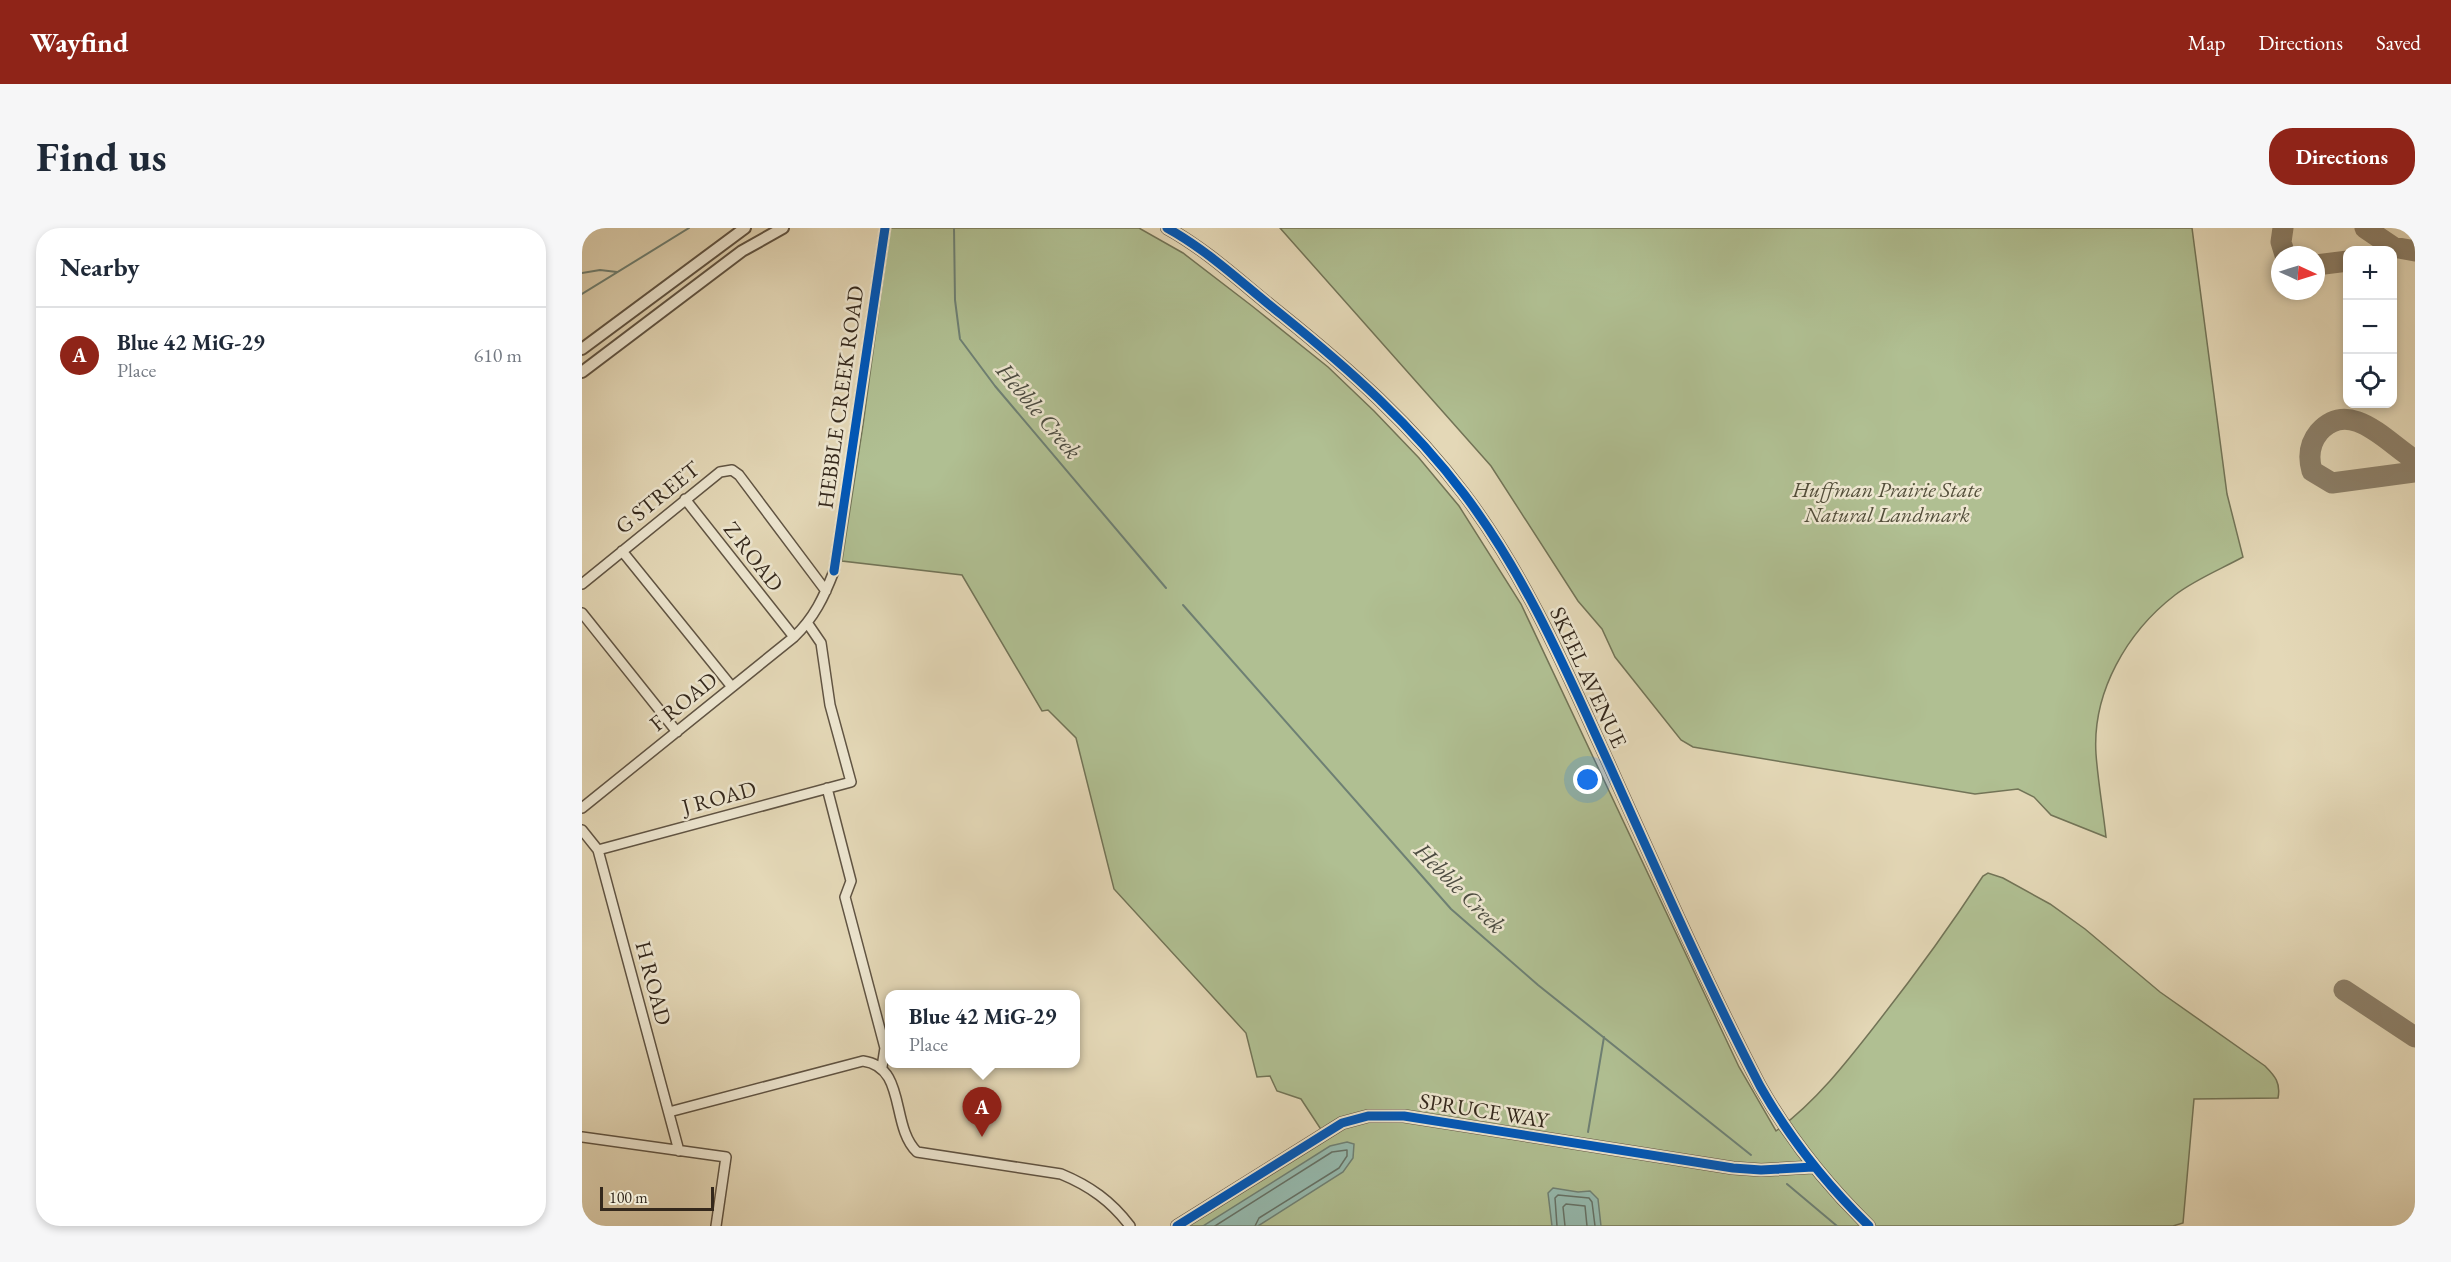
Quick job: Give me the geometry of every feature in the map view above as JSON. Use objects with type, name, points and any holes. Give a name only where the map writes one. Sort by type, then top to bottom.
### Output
[{"type":"street","points":[[582,349],[745,228]]},
{"type":"street","points":[[582,372],[742,251],[783,228]]},
{"type":"street","name":"HEBBLE CREEK ROAD","points":[[808,624],[834,572],[885,228]]},
{"type":"street","name":"SKEEL AVENUE","points":[[1167,228],[1221,266],[1304,333],[1386,404],[1425,445],[1465,495],[1522,581],[1741,1050],[1783,1127],[1834,1193],[1869,1226]]},
{"type":"street","name":"G STREET","points":[[582,584],[720,472],[732,470],[739,475],[826,591]]},
{"type":"street","name":"Z ROAD","points":[[685,499],[794,637]]},
{"type":"street","points":[[622,551],[732,687]]},
{"type":"street","points":[[582,613],[676,732]]},
{"type":"street","name":"F ROAD","points":[[582,808],[808,624]]},
{"type":"street","name":"J ROAD","points":[[598,850],[851,782],[830,705],[821,643],[808,624]]},
{"type":"street","points":[[827,788],[851,881],[845,897],[885,1048],[882,1067]]},
{"type":"street","name":"H ROAD","points":[[582,830],[598,850],[679,1151]]},
{"type":"street","points":[[669,1112],[863,1061],[873,1062],[882,1067],[889,1076],[906,1138],[917,1152],[1061,1174],[1083,1183],[1101,1195],[1116,1208],[1130,1226]]},
{"type":"street","name":"SPRUCE WAY","points":[[1177,1226],[1342,1123],[1368,1116],[1404,1116],[1733,1168],[1761,1170],[1813,1167]]},
{"type":"street","points":[[582,1137],[726,1157],[716,1226]]},
{"type":"green space","points":[[890,228],[1139,228],[1183,253],[1252,306],[1328,367],[1374,411],[1419,458],[1459,506],[1521,604],[1739,1067],[1776,1131],[1806,1106],[1845,1064],[1921,966],[1983,876],[1988,873],[2003,878],[2050,904],[2085,929],[2160,992],[2265,1066],[2276,1080],[2279,1088],[2278,1098],[2194,1099],[2183,1223],[2173,1226],[1188,1226],[1326,1137],[1301,1099],[1277,1091],[1270,1076],[1257,1077],[1246,1033],[1114,889],[1076,738],[1048,710],[1042,711],[962,575],[842,561]]},
{"type":"green space","name":"Huffman Prairie State Natural Landmark","points":[[1280,228],[2192,228],[2227,494],[2243,557],[2175,595],[2142,627],[2116,665],[2100,708],[2096,731],[2096,754],[2106,837],[2051,815],[2034,797],[2018,789],[1975,794],[1693,747],[1681,740],[1615,657],[1602,629],[1578,601],[1491,466]]},
{"type":"water","points":[[1347,1142],[1354,1144],[1353,1158],[1343,1172],[1258,1226],[1203,1226],[1330,1146]]},
{"type":"water","points":[[1553,1188],[1578,1192],[1590,1191],[1598,1199],[1601,1226],[1552,1226],[1548,1193]]},
{"type":"waterway","points":[[582,294],[689,228]]},
{"type":"waterway","name":"Hebble Creek","points":[[954,228],[955,300],[960,339],[995,386],[1166,588]]},
{"type":"waterway","points":[[582,273],[600,270],[617,272]]},
{"type":"waterway","name":"Hebble Creek","points":[[1183,605],[1451,909],[1538,985],[1751,1155]]},
{"type":"waterway","points":[[1588,1132],[1604,1037]]},
{"type":"waterway","name":"Hebble Creek","points":[[1787,1184],[1837,1226]]},
{"type":"taxiway","points":[[2282,246],[2283,228]]},
{"type":"taxiway","points":[[2365,228],[2393,247],[2415,251]]},
{"type":"taxiway","points":[[2325,264],[2343,262]]},
{"type":"taxiway","points":[[2415,460],[2369,427],[2344,419],[2331,422],[2319,432],[2311,446],[2310,456],[2312,471],[2332,483],[2415,472]]},
{"type":"taxiway","points":[[2344,990],[2415,1037]]},
{"type":"cycle path","points":[[834,571],[885,228]]},
{"type":"cycle path","points":[[1167,228],[1226,269],[1379,399],[1444,469],[1486,525],[1544,624],[1701,966],[1760,1086],[1809,1160],[1869,1226]]},
{"type":"cycle path","points":[[1177,1226],[1342,1123],[1368,1116],[1404,1116],[1733,1168],[1761,1170],[1813,1167]]},
{"type":"place","name":"Blue 42 MiG-29","points":[[982,1137]]}]
